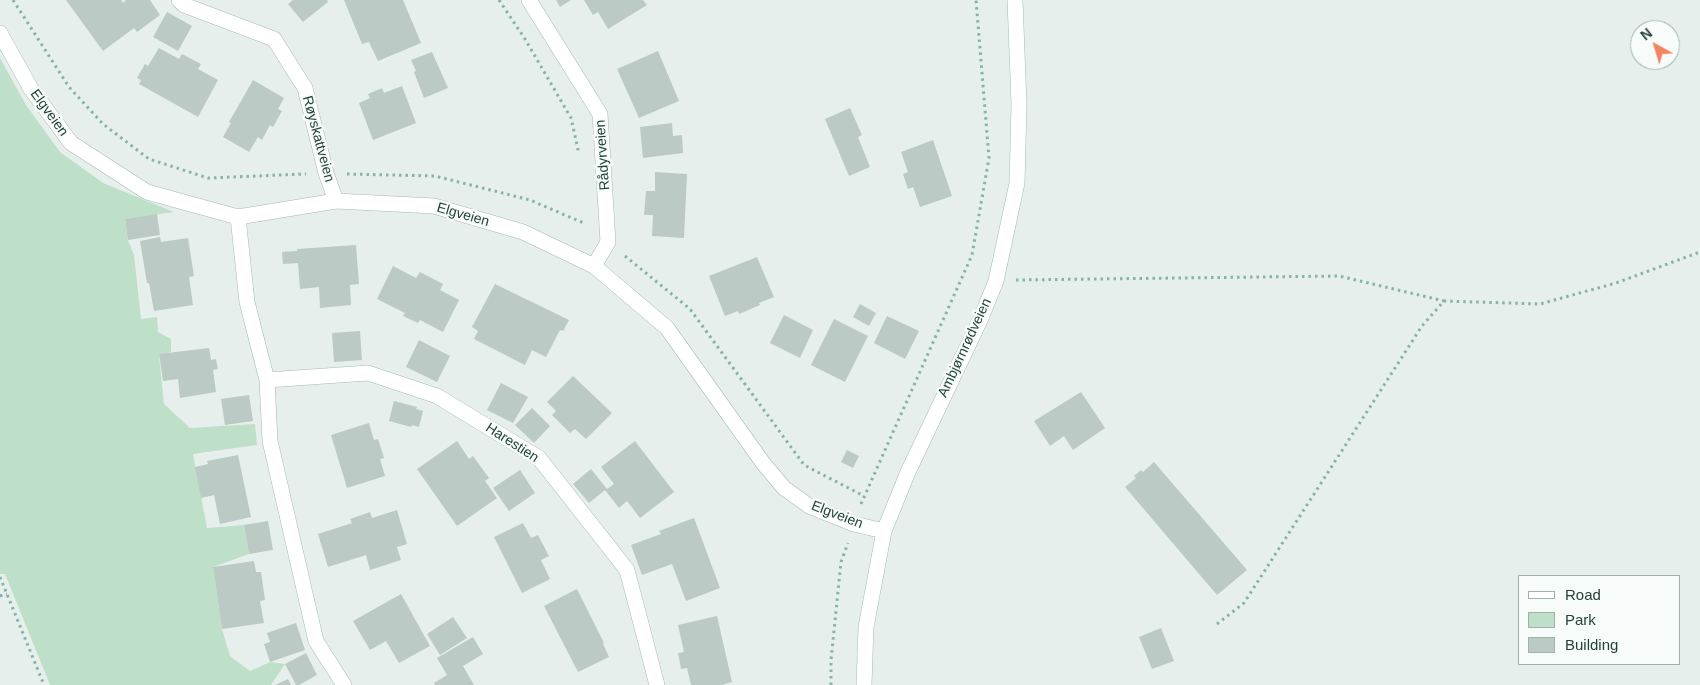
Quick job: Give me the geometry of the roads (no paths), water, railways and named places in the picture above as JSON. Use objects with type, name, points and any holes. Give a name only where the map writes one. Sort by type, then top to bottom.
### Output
[{"type":"street","name":"Røyskattveien","points":[[179,0],[184,5],[274,39],[304,88],[326,174],[336,201]]},
{"type":"street","name":"Rådyrveien","points":[[530,0],[600,114],[608,242],[594,266]]},
{"type":"street","name":"Ambjørnrødveien","points":[[864,685],[866,627],[884,531],[908,472],[981,318],[996,281],[1017,183],[1019,104],[1015,0]]},
{"type":"street","name":"Elgveien","points":[[0,33],[31,89],[71,143],[147,192],[238,217],[336,201],[434,206],[523,232],[594,266],[666,328],[763,463],[784,488],[809,506],[854,524],[884,531]]},
{"type":"street","points":[[238,217],[247,302],[267,380],[270,441],[316,641],[344,685]]},
{"type":"street","name":"Harestien","points":[[267,380],[368,373],[437,396],[539,458],[628,570],[657,685]]}]
